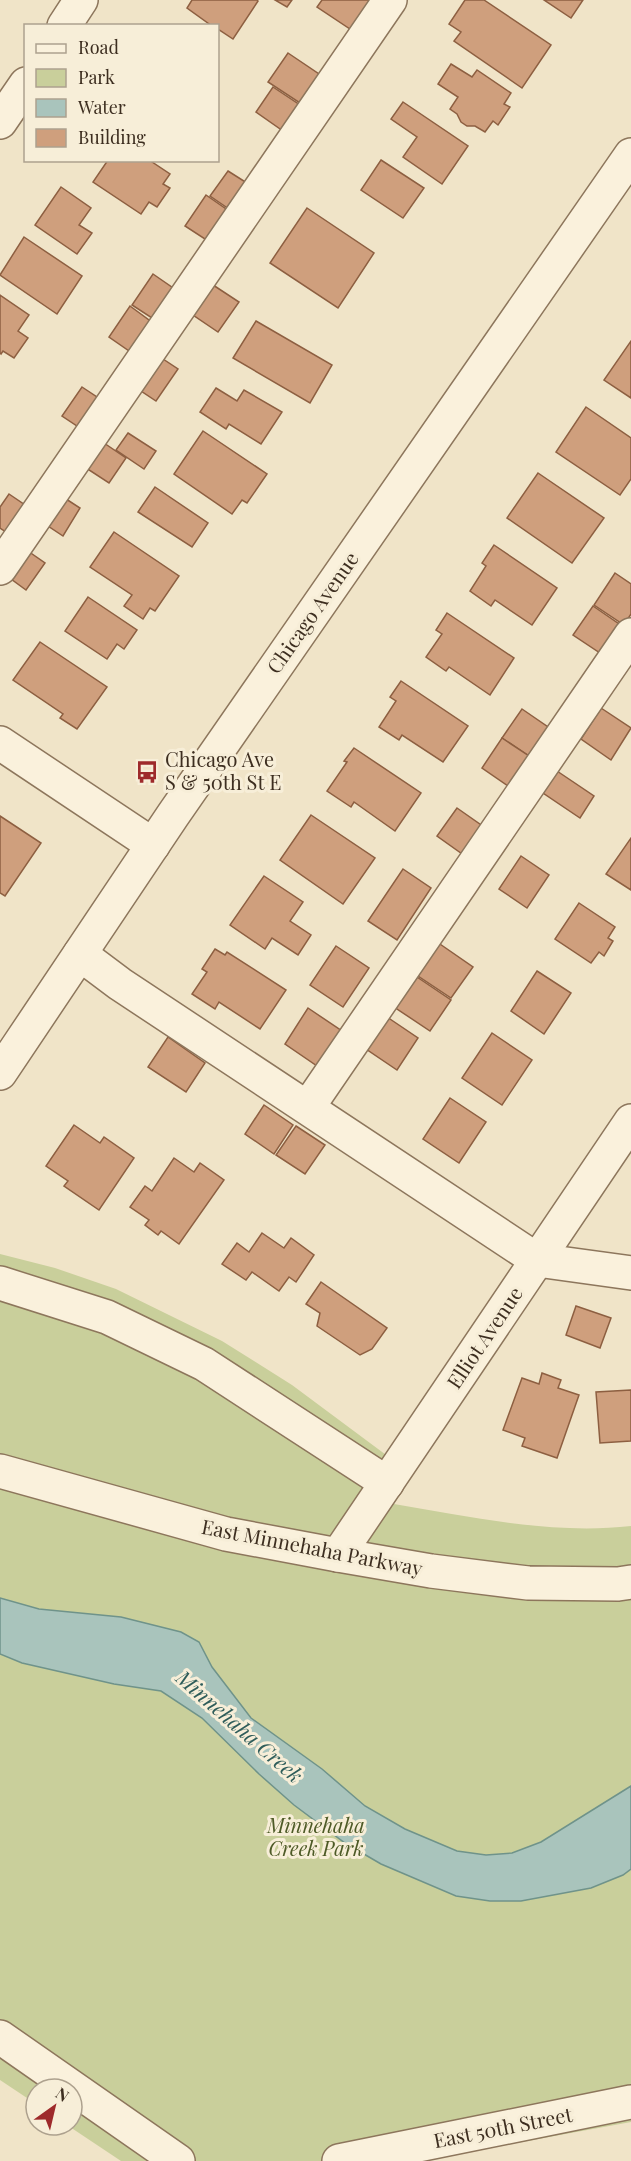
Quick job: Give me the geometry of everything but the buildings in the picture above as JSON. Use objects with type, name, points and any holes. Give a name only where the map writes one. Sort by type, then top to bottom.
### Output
[{"type":"street","points":[[65,24],[81,0]]},
{"type":"street","points":[[0,568],[390,0]]},
{"type":"street","points":[[0,122],[24,87]]},
{"type":"street","name":"Chicago Avenue","points":[[0,1073],[153,845],[631,155]]},
{"type":"street","points":[[308,1107],[631,635]]},
{"type":"street","points":[[0,743],[153,845]]},
{"type":"street","points":[[80,954],[120,984],[537,1260],[631,1273]]},
{"type":"street","name":"Elliot Avenue","points":[[338,1555],[631,1121]]},
{"type":"street","points":[[0,1283],[107,1317],[204,1364],[387,1483]]},
{"type":"street","name":"East Minnehaha Parkway","points":[[0,1471],[225,1534],[338,1555],[431,1571],[528,1583],[618,1584],[631,1582]]},
{"type":"street","points":[[0,2037],[178,2161]]},
{"type":"street","name":"East 50th Street","points":[[339,2161],[631,2102]]},
{"type":"green space","name":"Minnehaha Creek Park","points":[[0,1254],[55,1268],[116,1289],[222,1341],[292,1385],[413,1475],[394,1504],[482,1519],[542,1526],[601,1528],[631,1526],[631,2122],[417,2161],[121,2161],[84,2136],[84,2077],[24,2077],[24,2096],[0,2080]]},
{"type":"water","name":"Minnehaha Creek","points":[[0,1598],[39,1609],[121,1617],[181,1632],[199,1642],[212,1667],[251,1718],[322,1769],[365,1806],[405,1829],[457,1851],[486,1855],[512,1853],[541,1842],[631,1786],[631,1869],[623,1875],[591,1888],[521,1901],[490,1901],[456,1896],[381,1864],[345,1843],[294,1805],[202,1718],[161,1691],[114,1684],[22,1663],[0,1654]]},
{"type":"place","name":"Chicago Ave S & 50th St E","points":[[147,772]]}]
